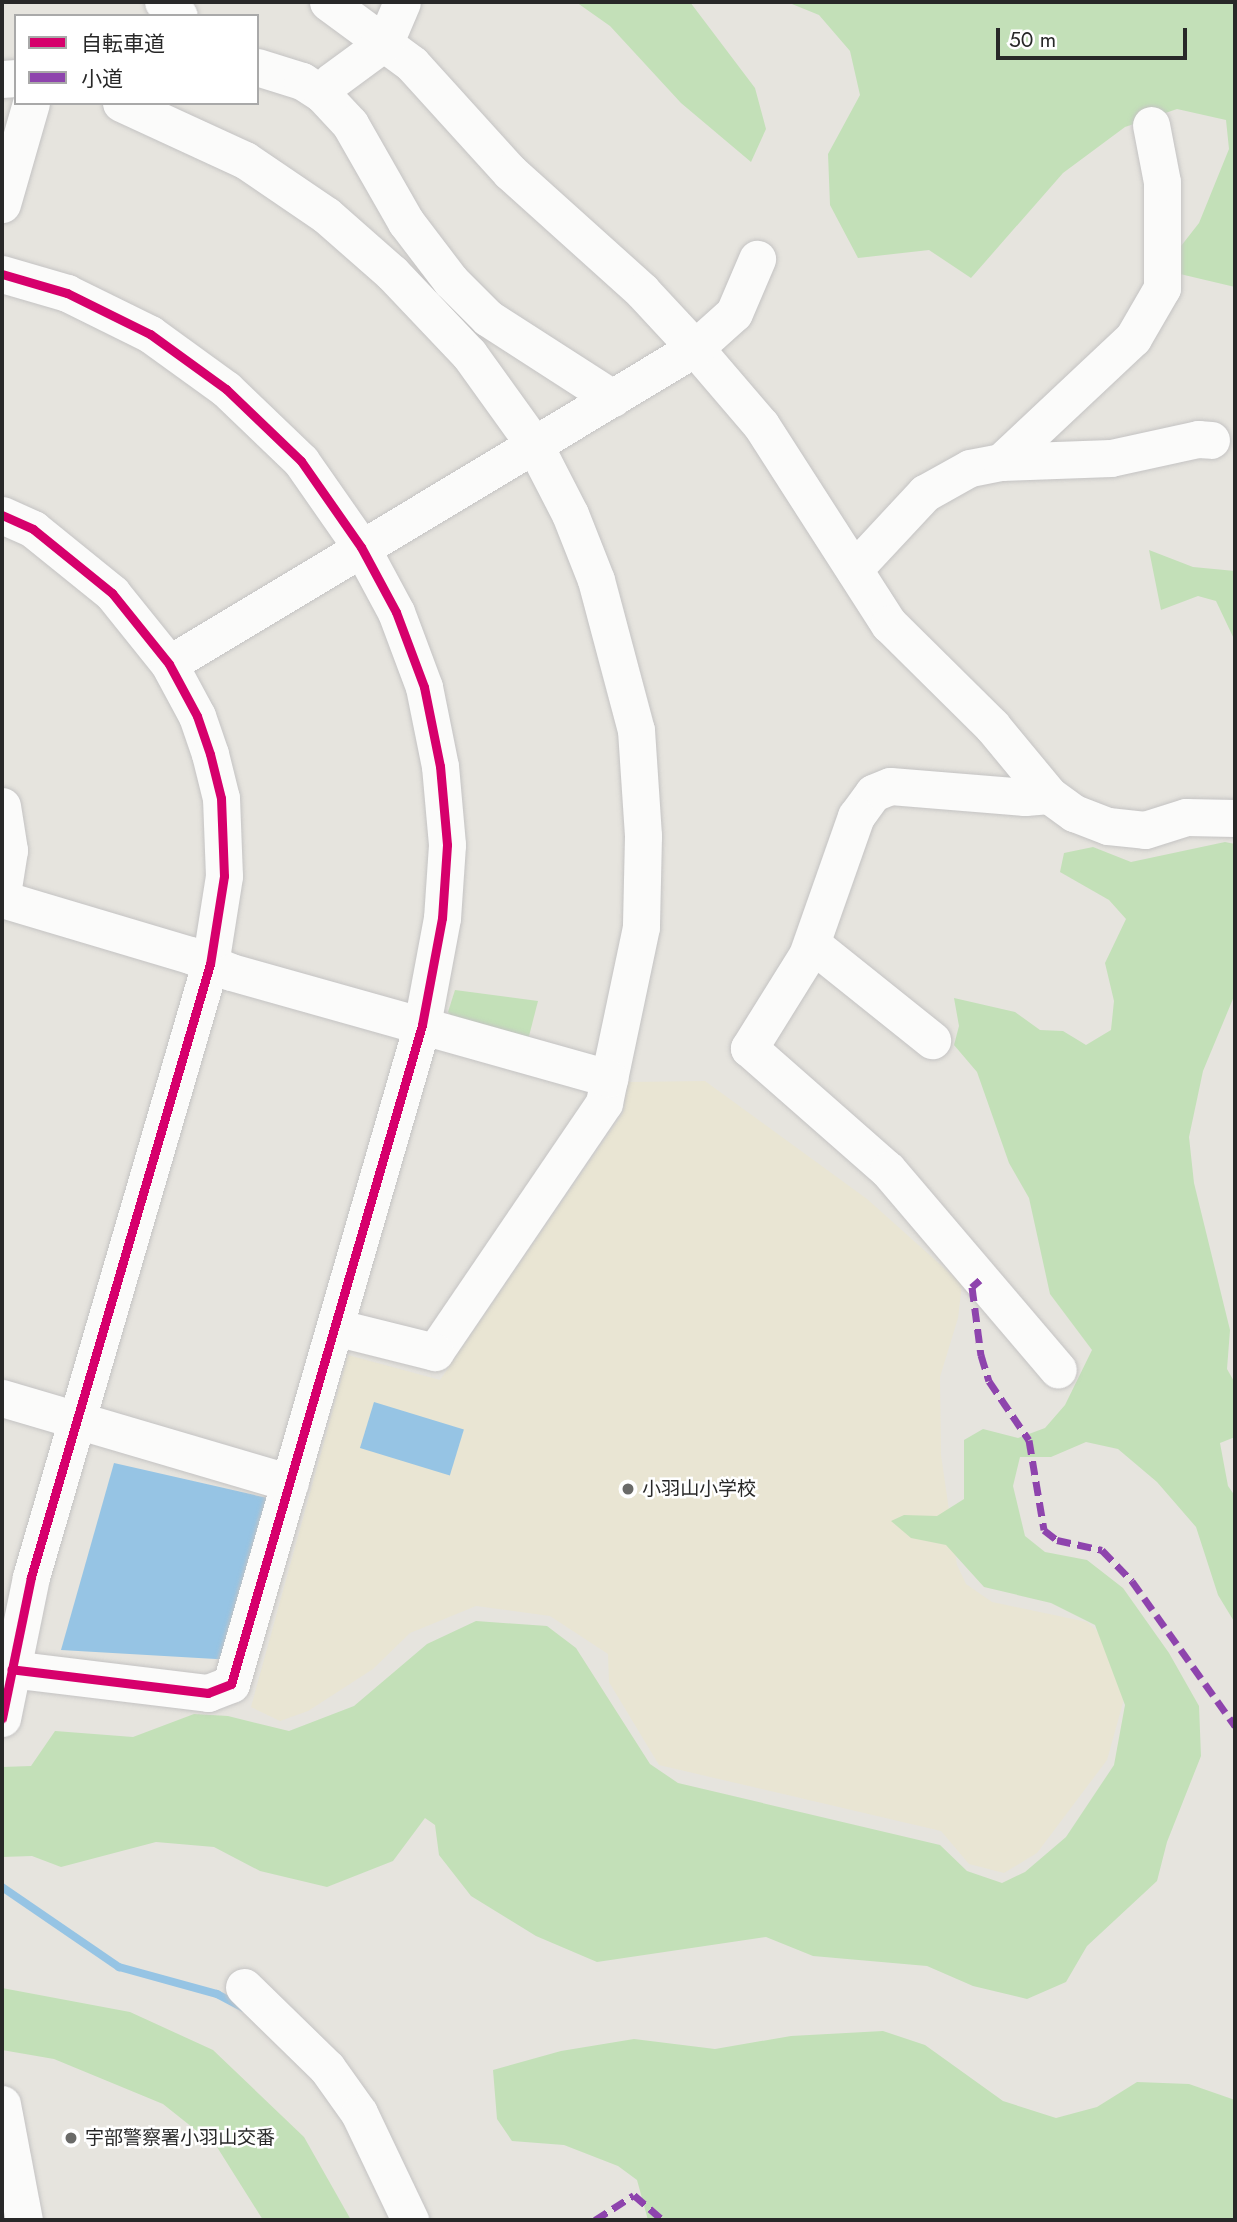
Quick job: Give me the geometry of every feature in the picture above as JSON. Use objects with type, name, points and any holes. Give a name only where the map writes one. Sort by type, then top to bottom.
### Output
[{"type":"street","points":[[163,2],[177,14]]},
{"type":"street","points":[[328,2],[412,64],[510,172],[642,291],[695,348],[761,425],[889,624],[992,726],[1049,795],[1074,813],[1108,826],[1145,830],[1186,817],[1235,818]]},
{"type":"street","points":[[322,94],[384,42],[402,2]]},
{"type":"street","points":[[259,68],[302,81],[322,94],[350,124],[406,222],[451,281],[488,318],[612,398]]},
{"type":"street","points":[[2,204],[30,105]]},
{"type":"street","points":[[125,105],[245,160],[326,215],[391,273],[469,354],[535,446],[570,514],[596,580],[636,730],[643,836],[641,927],[604,1103],[435,1352],[335,1326]]},
{"type":"street","points":[[1001,462],[1133,338],[1163,288],[1162,182],[1151,125]]},
{"type":"street","points":[[169,664],[695,348],[734,313],[757,259]]},
{"type":"street","points":[[2,274],[67,293],[150,334],[226,389],[301,461],[361,547],[396,612],[424,687],[440,766],[447,845],[443,918],[422,1025],[231,1684],[208,1693],[5,1697],[31,1577],[210,964],[224,876],[221,798],[197,716],[169,664],[112,593],[33,529],[2,515]]},
{"type":"street","points":[[855,568],[925,493],[950,476],[1001,462],[1111,458],[1198,439],[1211,440]]},
{"type":"street","points":[[1049,795],[1025,797],[890,786],[873,793],[856,816],[812,944],[749,1048],[888,1170],[1058,1370]]},
{"type":"street","points":[[2,806],[9,850],[2,894]]},
{"type":"street","points":[[2,899],[210,964],[609,1078]]},
{"type":"street","points":[[812,944],[932,1040]]},
{"type":"street","points":[[2,1398],[290,1483]]},
{"type":"street","points":[[244,1987],[327,2068],[359,2113],[410,2220]]},
{"type":"street","points":[[2,2104],[24,2220]]},
{"type":"shaded area","name":"小羽山小学校","points":[[705,1081],[867,1199],[962,1284],[958,1318],[940,1377],[941,1455],[957,1565],[966,1584],[992,1602],[1087,1622],[1126,1657],[1124,1699],[1107,1760],[1037,1853],[1004,1873],[969,1864],[941,1831],[659,1765],[609,1682],[608,1654],[550,1616],[476,1606],[410,1633],[373,1669],[308,1711],[280,1721],[251,1707],[348,1355],[440,1380],[623,1113],[628,1082]]},
{"type":"green space","points":[[576,2],[690,2],[755,88],[766,129],[751,162],[681,103],[610,26]]},
{"type":"green space","points":[[787,2],[1235,2],[1235,287],[1180,274],[1181,246],[1199,223],[1229,149],[1226,120],[1177,109],[1125,127],[1063,173],[971,278],[929,250],[858,258],[830,205],[828,154],[860,95],[850,51],[819,15]]},
{"type":"green space","points":[[1149,550],[1193,567],[1235,571],[1235,641],[1216,601],[1198,596],[1161,610]]},
{"type":"green space","points":[[1225,842],[1235,844],[1235,994],[1203,1071],[1189,1137],[1194,1183],[1230,1330],[1227,1369],[1235,1383],[1235,1437],[1220,1443],[1228,1486],[1235,1496],[1235,1623],[1218,1595],[1196,1527],[1157,1482],[1118,1449],[1086,1442],[1051,1457],[1020,1457],[1013,1486],[1025,1536],[1045,1552],[1087,1560],[1123,1588],[1169,1653],[1199,1706],[1201,1756],[1167,1842],[1157,1881],[1087,1946],[1066,1982],[1027,1999],[973,1986],[927,1966],[813,1956],[766,1937],[597,1962],[536,1936],[471,1896],[439,1855],[435,1825],[425,1818],[393,1861],[327,1887],[260,1871],[214,1847],[156,1842],[61,1867],[32,1856],[2,1857],[2,1767],[31,1766],[55,1731],[133,1737],[194,1714],[228,1716],[289,1731],[354,1706],[427,1644],[476,1621],[547,1626],[576,1648],[650,1764],[678,1783],[940,1845],[967,1871],[1002,1883],[1025,1872],[1066,1837],[1114,1765],[1125,1705],[1095,1625],[1051,1603],[984,1587],[946,1545],[911,1538],[891,1521],[904,1515],[937,1516],[964,1499],[964,1440],[983,1429],[1018,1438],[1045,1428],[1065,1405],[1092,1350],[1050,1294],[1029,1198],[1009,1163],[977,1072],[954,1045],[959,1026],[954,998],[1015,1012],[1040,1030],[1063,1031],[1086,1045],[1111,1030],[1114,1001],[1105,963],[1126,919],[1109,900],[1060,872],[1064,853],[1093,847],[1131,862]]},
{"type":"green space","points":[[455,990],[538,1001],[527,1044],[459,1027],[448,1012]]},
{"type":"green space","points":[[2,1988],[130,2012],[213,2050],[304,2137],[351,2220],[263,2220],[217,2147],[163,2104],[54,2059],[2,2050]]},
{"type":"green space","points":[[883,2031],[925,2045],[1003,2101],[1056,2118],[1097,2107],[1137,2082],[1189,2084],[1235,2100],[1235,2220],[648,2220],[637,2180],[618,2166],[564,2145],[512,2141],[497,2119],[493,2070],[561,2051],[634,2039],[715,2049],[791,2036]]},
{"type":"water","points":[[374,1402],[464,1429],[450,1475],[360,1448]]},
{"type":"water","points":[[114,1463],[272,1499],[233,1660],[61,1650]]},
{"type":"waterway","points":[[2,1887],[119,1967],[217,1994],[243,2008]]},
{"type":"marked path","points":[[980,1280],[972,1287],[981,1355],[989,1381],[1029,1440],[1044,1530],[1057,1540],[1102,1550],[1132,1581],[1235,1726]]},
{"type":"marked path","points":[[595,2220],[634,2195],[663,2220]]},
{"type":"cycle path","points":[[2,274],[67,293],[150,334],[226,389],[301,461],[361,547],[396,612],[424,687],[440,766],[447,845],[442,918],[422,1025],[231,1684],[208,1693],[11,1669]]},
{"type":"cycle path","points":[[2,515],[33,529],[112,593],[169,664],[197,716],[210,754],[221,798],[224,876],[210,964],[31,1577],[2,1718]]},
{"type":"place","name":"小羽山小学校","points":[[628,1489]]},
{"type":"place","name":"宇部警察署小羽山交番","points":[[71,2138]]}]
